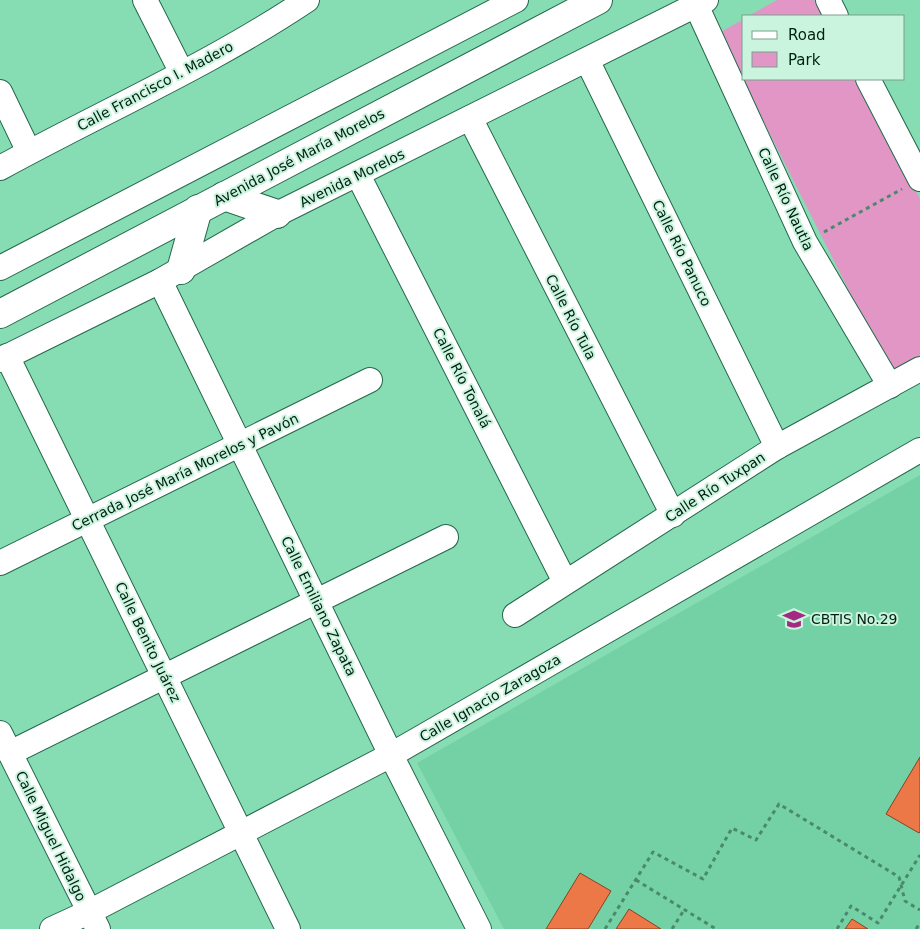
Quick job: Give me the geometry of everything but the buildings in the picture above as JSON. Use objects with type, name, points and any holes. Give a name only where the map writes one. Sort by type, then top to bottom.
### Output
[{"type":"main road","name":"Avenida José María Morelos","points":[[0,314],[598,0]]},
{"type":"main road","points":[[224,196],[277,214]]},
{"type":"main road","points":[[171,276],[198,209]]},
{"type":"street","points":[[145,0],[182,73]]},
{"type":"street","name":"Calle Francisco I. Madero","points":[[0,168],[182,73],[284,7],[307,0]]},
{"type":"street","points":[[0,268],[516,0]]},
{"type":"street","points":[[828,0],[836,15]]},
{"type":"street","name":"Avenida Morelos","points":[[4,358],[171,276],[277,214],[701,2]]},
{"type":"street","name":"Calle Río Nautla","points":[[701,2],[805,242],[890,386]]},
{"type":"street","name":"Calle Río Panuco","points":[[587,60],[777,447]]},
{"type":"street","points":[[868,80],[912,184]]},
{"type":"street","points":[[0,92],[29,152]]},
{"type":"street","name":"Calle Río Tula","points":[[470,118],[673,515]]},
{"type":"street","name":"Calle Río Tonalá","points":[[358,175],[565,582]]},
{"type":"street","name":"Calle Emiliano Zapata","points":[[171,276],[239,445],[318,601],[391,755],[479,929]]},
{"type":"street","name":"Calle Benito Juárez","points":[[4,358],[166,677],[288,929]]},
{"type":"street","name":"Calle Río Tuxpan","points":[[515,615],[777,447],[920,369]]},
{"type":"street","name":"Cerrada José María Morelos y Pavón","points":[[0,563],[370,380]]},
{"type":"street","name":"Calle Ignacio Zaragoza","points":[[52,929],[93,921],[241,834],[391,755],[920,450]]},
{"type":"street","points":[[5,743],[166,677],[446,538]]},
{"type":"street","name":"Calle Miguel Hidalgo","points":[[5,743],[93,921]]},
{"type":"path","points":[[805,242],[912,184]]},
{"type":"path","points":[[605,929],[653,852],[703,879],[732,828],[756,840],[779,804],[899,877],[905,901],[920,910]]},
{"type":"path","points":[[837,929],[851,906],[878,923],[920,855]]},
{"type":"path","points":[[636,880],[716,929]]},
{"type":"path","points":[[672,929],[684,910]]},
{"type":"path","points":[[916,929],[920,923]]},
{"type":"shaded area","name":"CBTIS No.29","points":[[920,475],[920,929],[504,929],[417,763]]},
{"type":"green space","points":[[777,0],[814,0],[822,15],[750,15]]},
{"type":"green space","points":[[742,20],[742,79],[719,33]]},
{"type":"green space","points":[[743,80],[857,80],[920,199],[920,356],[890,372]]},
{"type":"place","name":"CBTIS No.29","points":[[794,619]]}]
